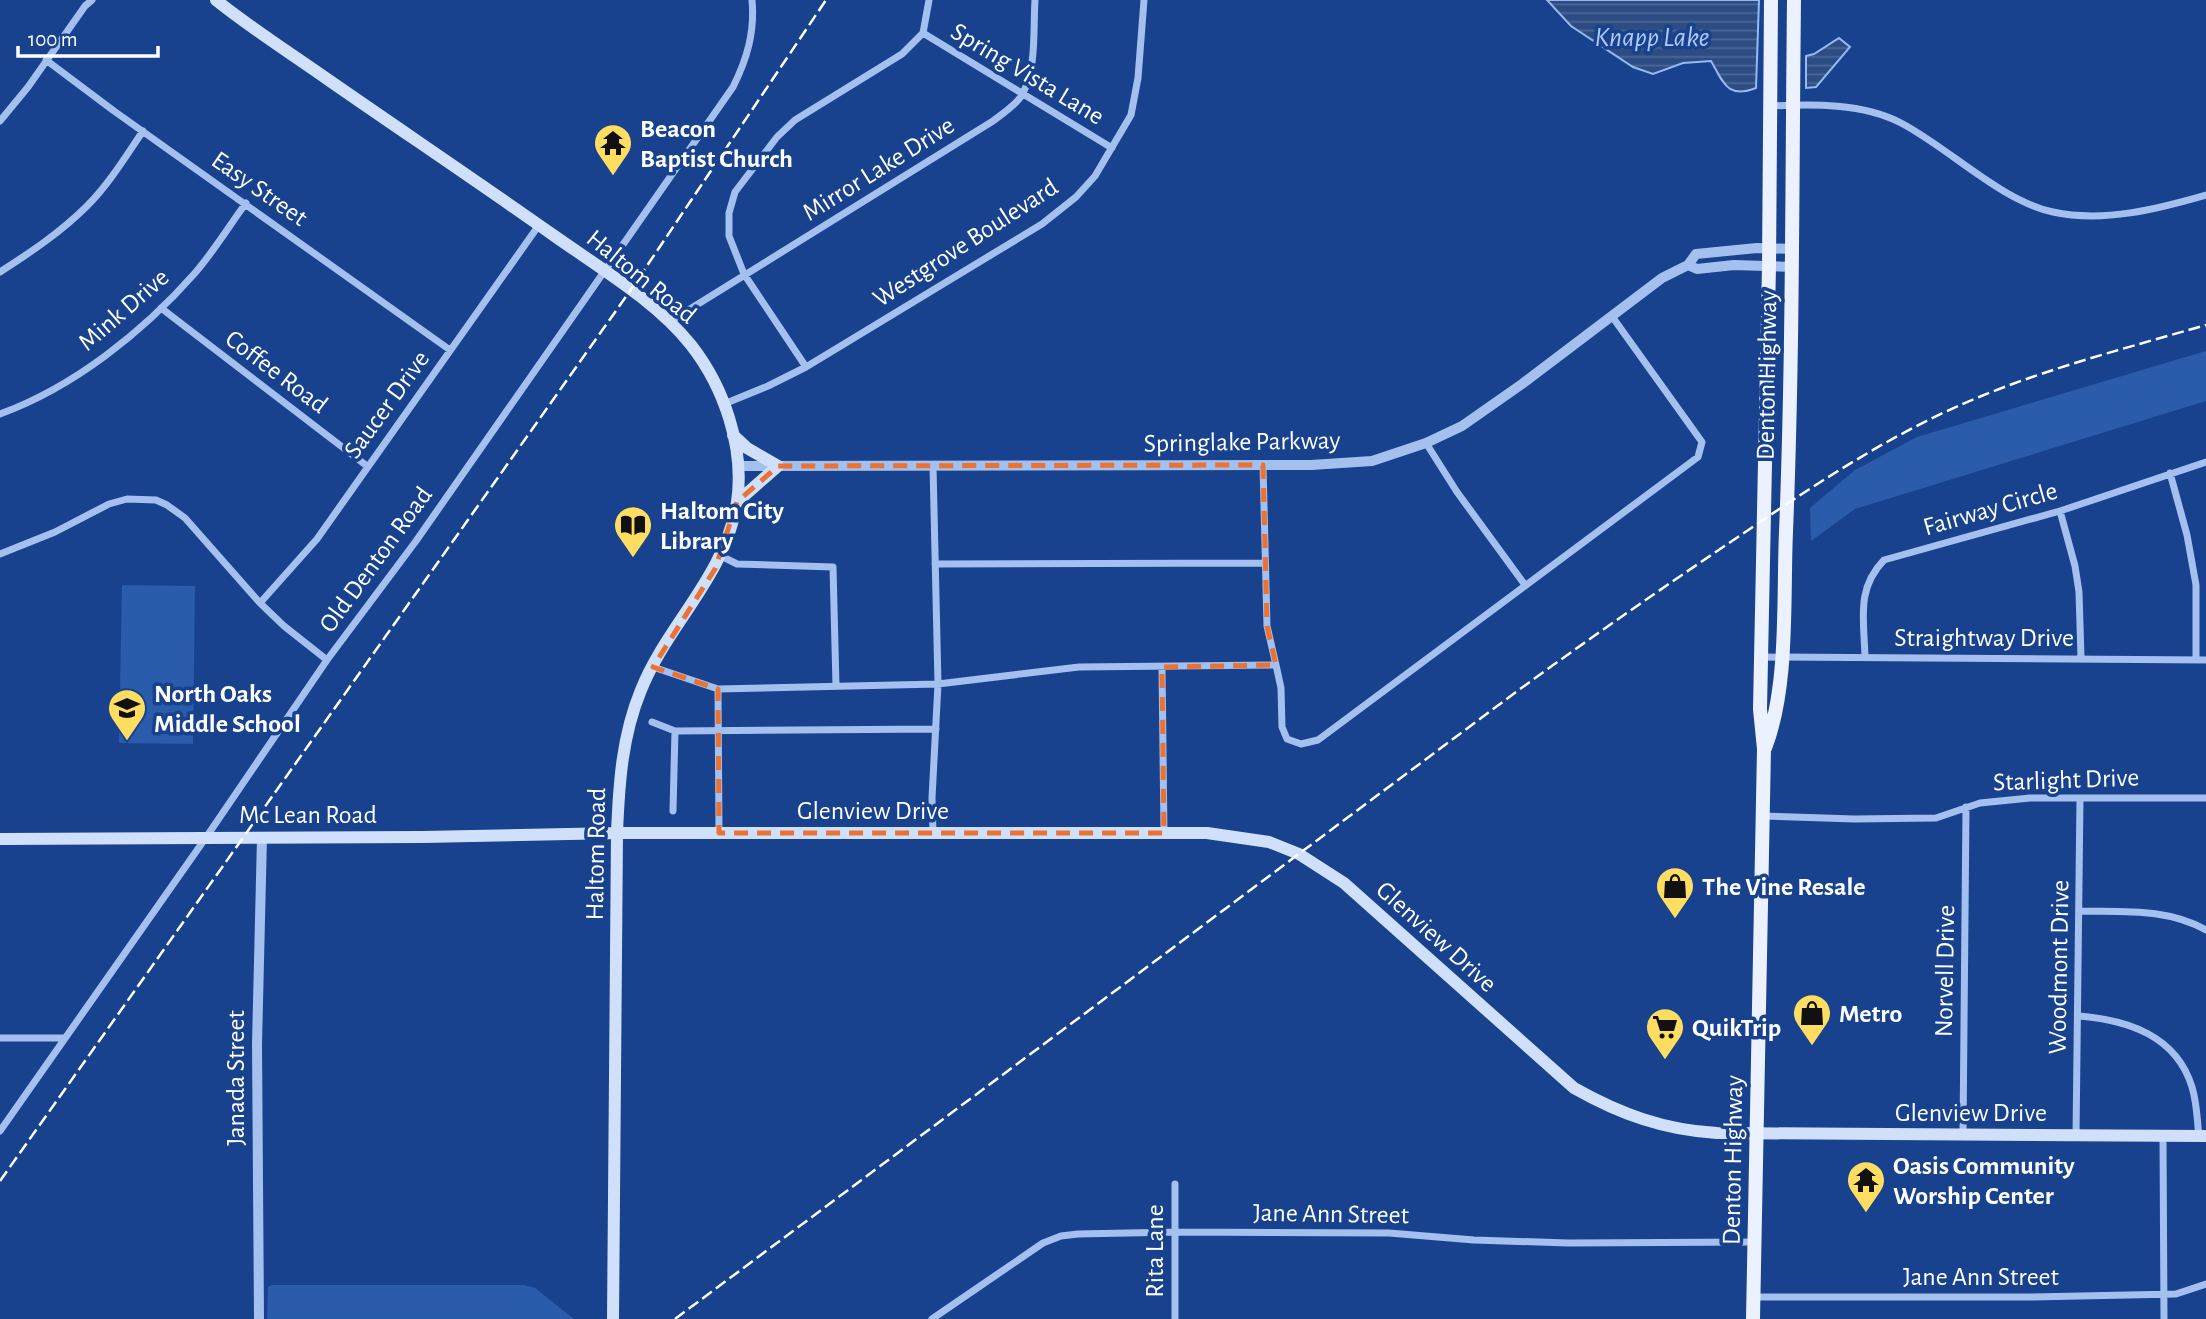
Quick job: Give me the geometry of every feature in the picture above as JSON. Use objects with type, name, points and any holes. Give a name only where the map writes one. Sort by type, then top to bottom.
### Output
[{"type":"main road","name":"Haltom Road","points":[[216,0],[605,272],[669,322],[704,363],[724,404],[739,466],[737,502],[721,556],[642,688],[626,735],[619,777],[613,1319]]},
{"type":"main road","name":"Denton Highway","points":[[1753,1319],[1764,749],[1760,729],[1769,266],[1770,0]]},
{"type":"main road","name":"Denton Highway","points":[[1764,749],[1774,724],[1781,657],[1790,425],[1794,0]]},
{"type":"main road","points":[[733,435],[760,457],[778,466],[737,502]]},
{"type":"main road","name":"Mc Lean Road","points":[[0,839],[423,837],[617,832]]},
{"type":"main road","name":"Glenview Drive","points":[[617,832],[1164,833],[1237,836],[1269,842],[1299,854],[1344,883],[1574,1088],[1603,1105],[1663,1127],[1689,1131],[1756,1133],[2203,1136]]},
{"type":"street","points":[[0,121],[92,0]]},
{"type":"street","name":"Old Denton Road","points":[[0,1131],[327,660],[416,541],[733,88],[745,63],[751,39],[752,0]]},
{"type":"street","points":[[806,367],[744,274],[729,236],[729,213],[735,192],[777,137],[795,120],[902,54],[923,33],[929,0]]},
{"type":"street","points":[[1022,95],[1031,67],[1035,0]]},
{"type":"street","name":"Westgrove Boulevard","points":[[724,404],[806,367],[1042,224],[1076,197],[1095,176],[1130,115],[1138,78],[1144,0]]},
{"type":"street","name":"Spring Vista Lane","points":[[923,33],[1112,148]]},
{"type":"street","name":"Easy Street","points":[[46,60],[450,350]]},
{"type":"street","name":"Mirror Lake Drive","points":[[669,322],[993,121],[1022,95]]},
{"type":"street","points":[[1769,106],[1849,108],[1883,115],[1903,124],[2031,205],[2053,212],[2096,217],[2113,216],[2168,206],[2206,195]]},
{"type":"street","points":[[0,272],[44,244],[87,206],[143,131]]},
{"type":"street","name":"Mink Drive","points":[[0,414],[75,377],[115,349],[196,272],[246,203]]},
{"type":"street","name":"Saucer Drive","points":[[261,603],[317,539],[538,225]]},
{"type":"street","name":"Springlake Parkway","points":[[739,466],[1311,465],[1372,461],[1426,443],[1462,426],[1662,278],[1688,265],[1696,254],[1793,249]]},
{"type":"street","points":[[1688,265],[1697,269],[1734,265],[1793,267]]},
{"type":"street","name":"Coffee Road","points":[[161,308],[367,466]]},
{"type":"street","points":[[1263,465],[1267,626],[1281,688],[1282,727],[1287,739],[1301,744],[1318,740],[1698,457],[1702,442],[1611,315]]},
{"type":"street","points":[[1426,443],[1457,492],[1525,585]]},
{"type":"street","name":"Fairway Circle","points":[[1864,657],[1865,586],[1872,572],[1884,560],[2060,511],[2206,462]]},
{"type":"street","points":[[933,466],[938,684],[932,799],[933,832]]},
{"type":"street","points":[[2170,473],[2187,536],[2196,585],[2196,660]]},
{"type":"street","points":[[0,554],[109,504],[127,499],[156,500],[185,518],[284,626],[327,660]]},
{"type":"street","points":[[2060,511],[2079,592],[2081,658]]},
{"type":"street","points":[[721,556],[737,564],[833,567],[836,686]]},
{"type":"street","points":[[935,564],[1264,564]]},
{"type":"street","name":"Straightway Drive","points":[[1761,657],[2206,660]]},
{"type":"street","points":[[653,667],[719,689],[938,684],[1079,667],[1276,666]]},
{"type":"street","points":[[1162,667],[1164,833]]},
{"type":"street","points":[[719,689],[719,832]]},
{"type":"street","points":[[652,722],[675,732],[936,729]]},
{"type":"street","points":[[673,811],[675,732]]},
{"type":"street","name":"Woodmont Drive","points":[[2076,1136],[2080,798]]},
{"type":"street","name":"Starlight Drive","points":[[1762,816],[1936,818],[1966,807],[2002,800],[2206,798]]},
{"type":"street","name":"Norvell Drive","points":[[1963,1135],[1966,807]]},
{"type":"street","name":"Janada Street","points":[[259,1319],[257,1044],[262,837]]},
{"type":"street","points":[[2080,911],[2151,912],[2178,917],[2206,930]]},
{"type":"street","points":[[2079,1016],[2121,1021],[2165,1044],[2187,1074],[2203,1136]]},
{"type":"street","points":[[0,1038],[65,1038]]},
{"type":"street","points":[[2163,1136],[2164,1319]]},
{"type":"street","name":"Rita Lane","points":[[1175,1184],[1175,1319]]},
{"type":"street","name":"Jane Ann Street","points":[[932,1319],[993,1275],[1050,1239],[1078,1234],[1389,1233],[1474,1240],[1755,1242]]},
{"type":"street","name":"Jane Ann Street","points":[[1754,1297],[2164,1294],[2189,1291],[2206,1284]]},
{"type":"highlighted area","points":[[1263,465],[1267,626],[1276,665],[1162,667],[1164,833],[719,833],[718,689],[653,667],[715,569],[737,502],[778,466]]},
{"type":"shaded area","points":[[2206,351],[2206,401],[1855,509],[1811,541],[1810,508],[1855,470],[1917,437]]},
{"type":"shaded area","points":[[122,585],[195,586],[193,744],[119,743]]},
{"type":"shaded area","points":[[524,1285],[535,1288],[574,1319],[267,1319],[268,1287]]},
{"type":"water","name":"Knapp Lake","points":[[1547,0],[1759,0],[1756,88],[1739,92],[1732,90],[1723,82],[1711,61],[1683,63],[1653,74],[1633,67],[1571,26]]},
{"type":"water","points":[[1839,38],[1850,47],[1816,87],[1806,88],[1806,56]]},
{"type":"railway","points":[[0,1181],[630,291],[826,0]]},
{"type":"railway","points":[[675,1319],[1516,692],[1798,496],[1886,442],[1979,397],[2063,367],[2206,325]]},
{"type":"place","name":"Beacon Baptist Church","points":[[613,177]]},
{"type":"place","name":"Haltom City Library","points":[[633,559]]},
{"type":"place","name":"North Oaks Middle School","points":[[127,742]]},
{"type":"place","name":"The Vine Resale","points":[[1675,920]]},
{"type":"place","name":"Metro","points":[[1812,1047]]},
{"type":"place","name":"QuikTrip","points":[[1665,1061]]},
{"type":"place","name":"Oasis Community Worship Center","points":[[1866,1214]]}]
